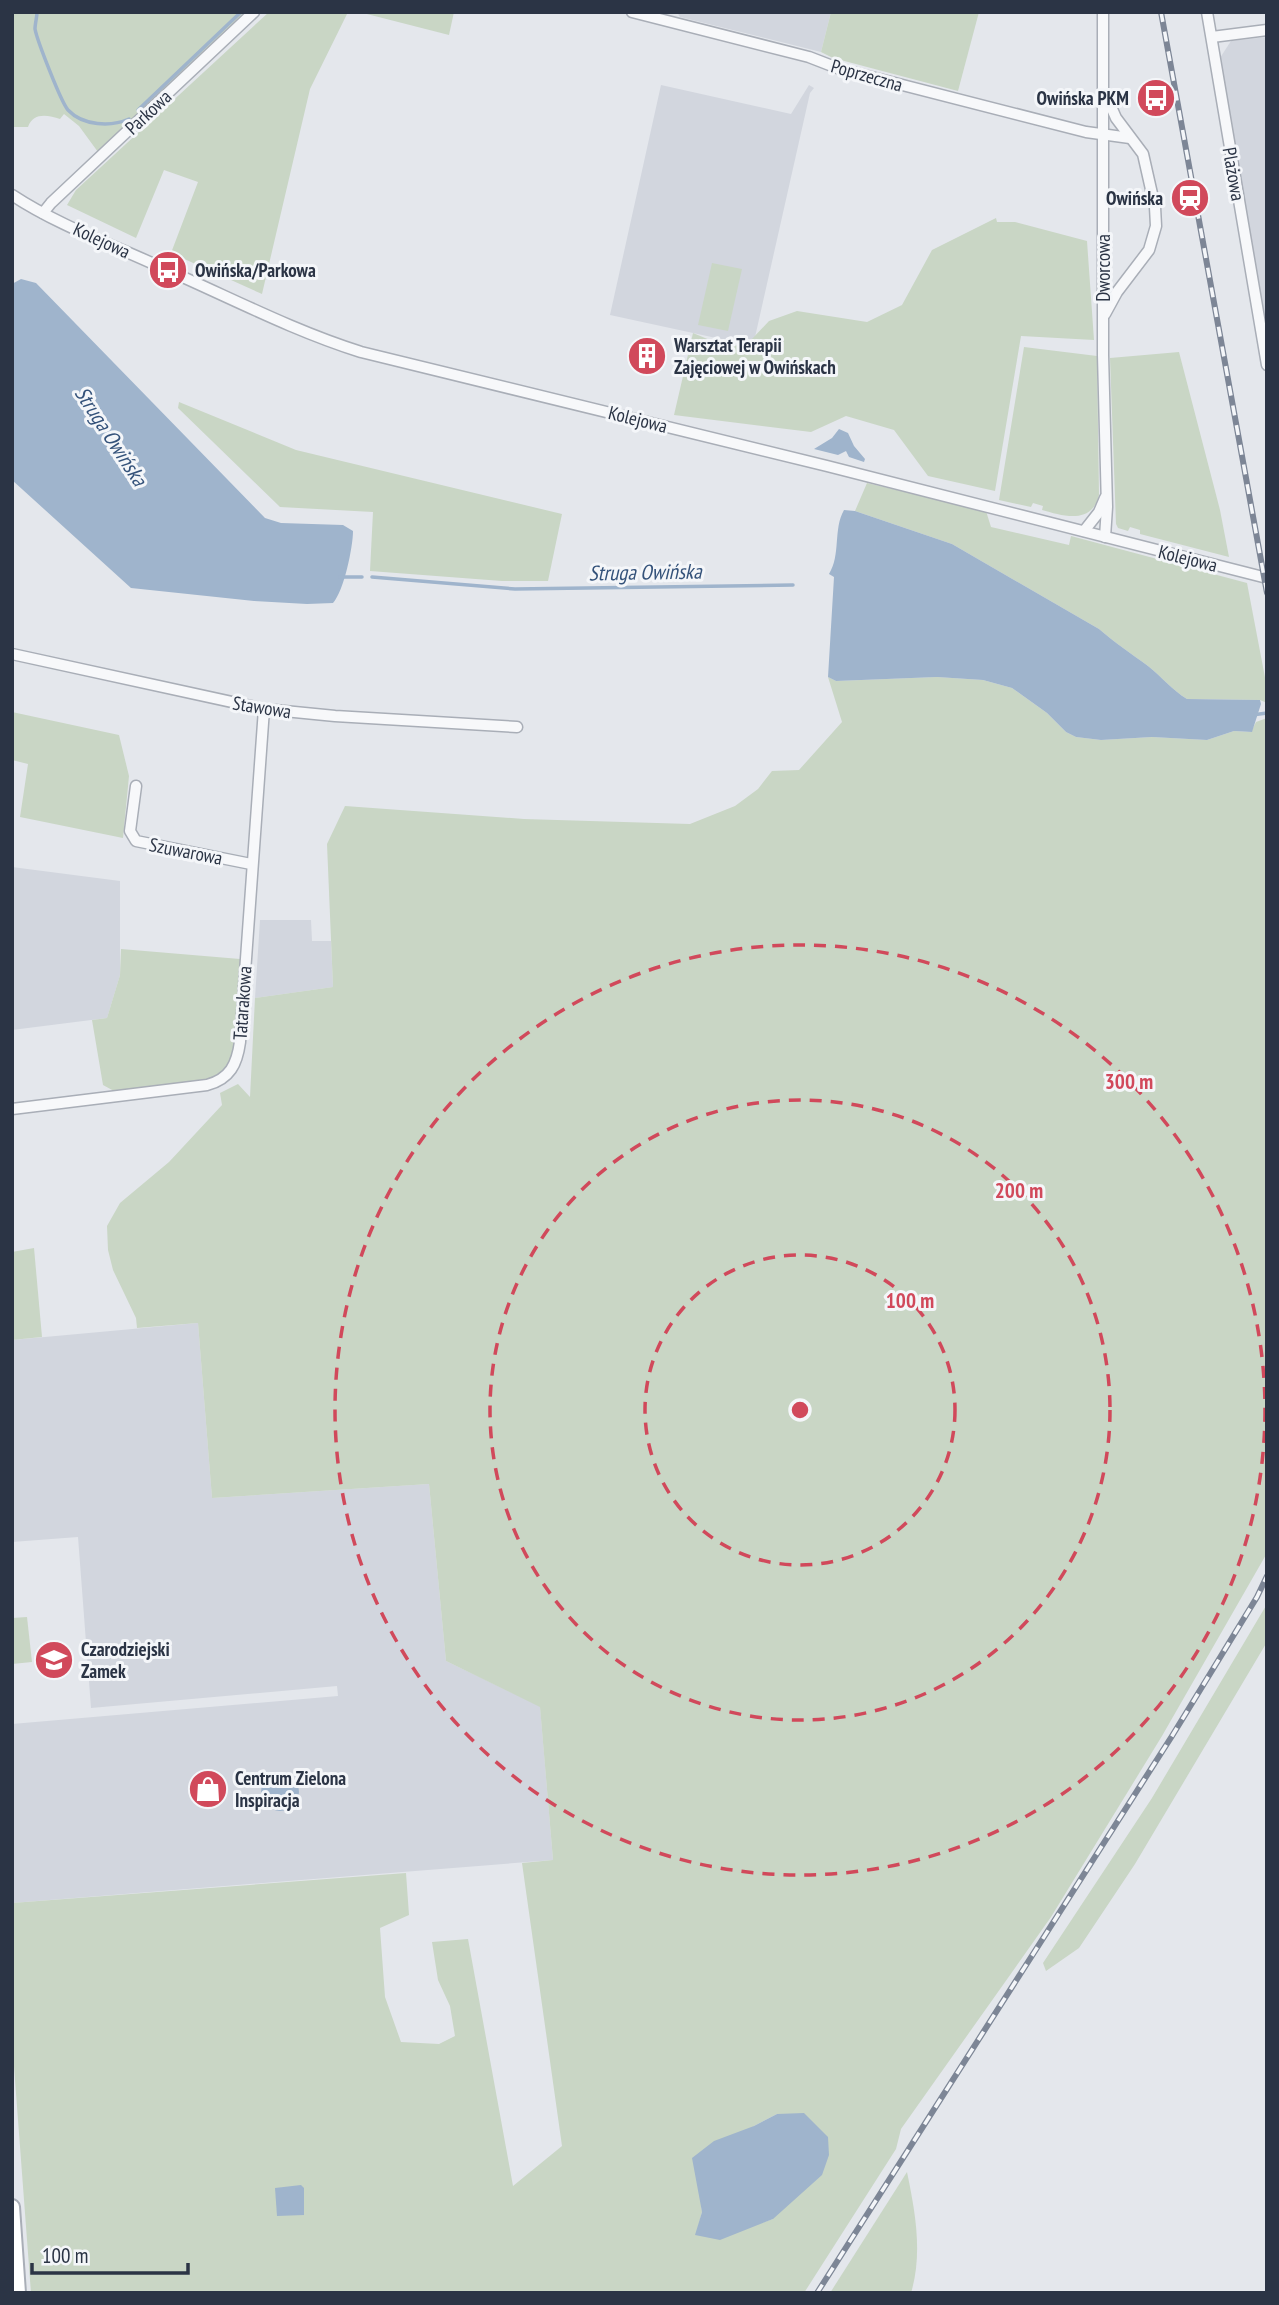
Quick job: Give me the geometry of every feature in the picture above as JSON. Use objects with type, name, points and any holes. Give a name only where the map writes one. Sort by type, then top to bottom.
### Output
[{"type":"main road","points":[[12,2207],[19,2293]]},
{"type":"street","name":"Parkowa","points":[[43,213],[254,12]]},
{"type":"street","name":"Poprzeczna","points":[[632,12],[809,57],[840,69],[1103,134]]},
{"type":"street","name":"Dworcowa","points":[[1103,12],[1105,537]]},
{"type":"street","name":"Plażowa","points":[[1207,12],[1267,365]]},
{"type":"street","points":[[1212,37],[1267,30]]},
{"type":"street","name":"Dworcowa","points":[[1103,318],[1121,287],[1149,250],[1156,226],[1146,162],[1141,149],[1114,114],[1104,88]]},
{"type":"street","points":[[1103,134],[1130,138]]},
{"type":"street","points":[[1103,153],[1114,143],[1130,138]]},
{"type":"street","name":"Kolejowa","points":[[12,195],[43,213],[307,332],[361,352],[1267,578]]},
{"type":"street","name":"Kolejowa","points":[[12,205],[29,206]]},
{"type":"street","points":[[1104,280],[1112,286],[1121,287]]},
{"type":"street","name":"Dworcowa","points":[[1084,531],[1099,512],[1106,494]]},
{"type":"street","name":"Stawowa","points":[[12,654],[264,709],[517,727]]},
{"type":"street","name":"Tatarakowa","points":[[12,1109],[207,1085],[223,1079],[228,1074],[236,1060],[240,1042],[264,709]]},
{"type":"street","name":"Szuwarowa","points":[[136,786],[130,823],[132,837],[136,841],[251,864]]},
{"type":"shaded area","points":[[677,12],[831,12],[821,52],[680,17]]},
{"type":"shaded area","points":[[1267,37],[1267,340],[1218,61],[1231,41]]},
{"type":"shaded area","points":[[661,85],[791,114],[809,85],[814,88],[810,93],[753,346],[610,315]]},
{"type":"shaded area","points":[[12,867],[120,881],[120,975],[107,1018],[12,1030]]},
{"type":"shaded area","points":[[260,920],[311,920],[312,941],[331,941],[333,987],[255,998]]},
{"type":"shaded area","points":[[198,1323],[212,1498],[429,1484],[446,1661],[540,1706],[553,1860],[12,1903],[12,1724],[338,1696],[337,1686],[91,1708],[78,1537],[12,1542],[12,1340]]},
{"type":"green space","points":[[12,12],[247,12],[98,152],[79,126],[64,114],[60,119],[51,116],[37,117],[28,127],[12,127]]},
{"type":"green space","points":[[269,12],[348,12],[310,89],[262,294],[171,253],[198,182],[164,170],[136,238],[67,205],[76,190]]},
{"type":"green space","points":[[359,12],[454,12],[449,35]]},
{"type":"green space","points":[[831,12],[979,12],[958,91],[833,58],[821,52]]},
{"type":"green space","points":[[996,218],[997,222],[1015,222],[1087,241],[1094,340],[1021,336],[995,491],[928,476],[894,430],[846,416],[811,432],[674,415],[693,333],[729,348],[751,340],[769,321],[797,311],[867,322],[902,305],[932,250]]},
{"type":"green space","points":[[712,263],[742,269],[728,331],[698,325]]},
{"type":"green space","points":[[1024,347],[1097,356],[1099,495],[1095,505],[1083,515],[1067,516],[1042,510],[1043,506],[1033,503],[1031,507],[999,500]]},
{"type":"green space","points":[[1179,352],[1220,510],[1229,557],[1140,534],[1140,530],[1130,527],[1128,531],[1118,528],[1116,524],[1110,358]]},
{"type":"green space","points":[[179,402],[296,450],[562,514],[548,581],[502,581],[370,571],[373,512],[280,507],[178,408]]},
{"type":"green space","points":[[867,483],[986,511],[991,527],[1069,545],[1071,536],[1247,583],[1267,688],[1267,703],[1260,700],[1187,699],[1099,629],[952,544],[855,511]]},
{"type":"green space","points":[[828,677],[836,681],[937,677],[983,680],[1012,688],[1047,713],[1066,732],[1076,737],[1101,740],[1152,737],[1207,740],[1234,731],[1251,732],[1256,722],[1267,718],[1267,1553],[1162,1736],[1051,1917],[901,2129],[896,2149],[804,2293],[31,2293],[12,2040],[12,1903],[406,1873],[409,1915],[380,1928],[385,1997],[401,2042],[439,2044],[455,2036],[450,2006],[438,1980],[432,1942],[468,1939],[513,2186],[562,2146],[522,1863],[553,1860],[540,1707],[446,1661],[429,1484],[212,1498],[198,1323],[137,1328],[136,1318],[113,1270],[108,1250],[107,1226],[120,1203],[169,1162],[222,1105],[220,1093],[238,1084],[250,1097],[255,998],[333,987],[327,844],[345,806],[524,819],[690,824],[735,806],[758,789],[772,771],[799,770],[842,722]],"holes":[[[777,2114],[773,2219],[749,2227],[696,2235],[702,2212],[700,2192],[754,2126]]]},
{"type":"green space","points":[[12,712],[119,735],[129,776],[123,838],[20,817],[28,764],[12,760]]},
{"type":"green space","points":[[121,949],[240,959],[236,1039],[228,1067],[221,1075],[186,1084],[114,1091],[103,1085],[92,1020],[107,1018],[120,975]]},
{"type":"green space","points":[[34,1248],[42,1337],[12,1340],[12,1252]]},
{"type":"green space","points":[[1267,1604],[1267,1642],[1135,1864],[1079,1948],[1046,1971],[1043,1963],[1152,1798]]},
{"type":"green space","points":[[27,1617],[32,1662],[12,1664],[12,1618]]},
{"type":"green space","points":[[907,2172],[917,2247],[911,2293],[830,2293]]},
{"type":"water","points":[[21,279],[36,283],[265,518],[281,523],[343,525],[353,531],[347,568],[341,589],[333,603],[254,601],[131,588],[12,480],[12,284]]},
{"type":"water","points":[[839,429],[848,433],[865,459],[864,462],[849,457],[846,451],[838,455],[814,449],[832,438]]},
{"type":"water","points":[[844,510],[855,511],[952,544],[1099,629],[1187,699],[1260,700],[1252,732],[1234,731],[1207,740],[1152,737],[1101,740],[1076,737],[1066,732],[1047,713],[1012,688],[983,680],[937,677],[836,681],[828,677],[834,577],[829,574],[835,559],[839,525]]},
{"type":"water","points":[[280,1773],[293,1779],[299,1792],[293,1805],[280,1811],[267,1805],[261,1792],[267,1779]]},
{"type":"water","points":[[804,2113],[828,2137],[829,2155],[822,2175],[773,2219],[720,2240],[695,2235],[702,2212],[692,2158],[714,2141],[777,2114]]},
{"type":"water","points":[[301,2185],[304,2188],[304,2215],[277,2216],[275,2188]]},
{"type":"waterway","points":[[37,12],[35,29],[55,84],[68,110],[81,119],[97,124],[129,119]]},
{"type":"waterway","points":[[138,110],[241,12]]},
{"type":"waterway","name":"Struga Owińska","points":[[340,577],[362,577]]},
{"type":"waterway","name":"Struga Owińska","points":[[372,577],[515,589],[793,585]]},
{"type":"waterway","points":[[1252,715],[1267,713]]},
{"type":"railway","points":[[1161,12],[1267,593]]},
{"type":"railway","points":[[817,2293],[1172,1736],[1257,1597],[1267,1576]]},
{"type":"place","name":"Owińska PKM","points":[[1156,98]]},
{"type":"place","name":"Owińska","points":[[1190,198]]},
{"type":"place","name":"Owińska/Parkowa","points":[[168,270]]},
{"type":"place","name":"Warsztat Terapii Zajęciowej w Owińskach","points":[[647,356]]},
{"type":"place","name":"Czarodziejski Zamek","points":[[54,1660]]},
{"type":"place","name":"Centrum Zielona Inspiracja","points":[[208,1789]]}]
